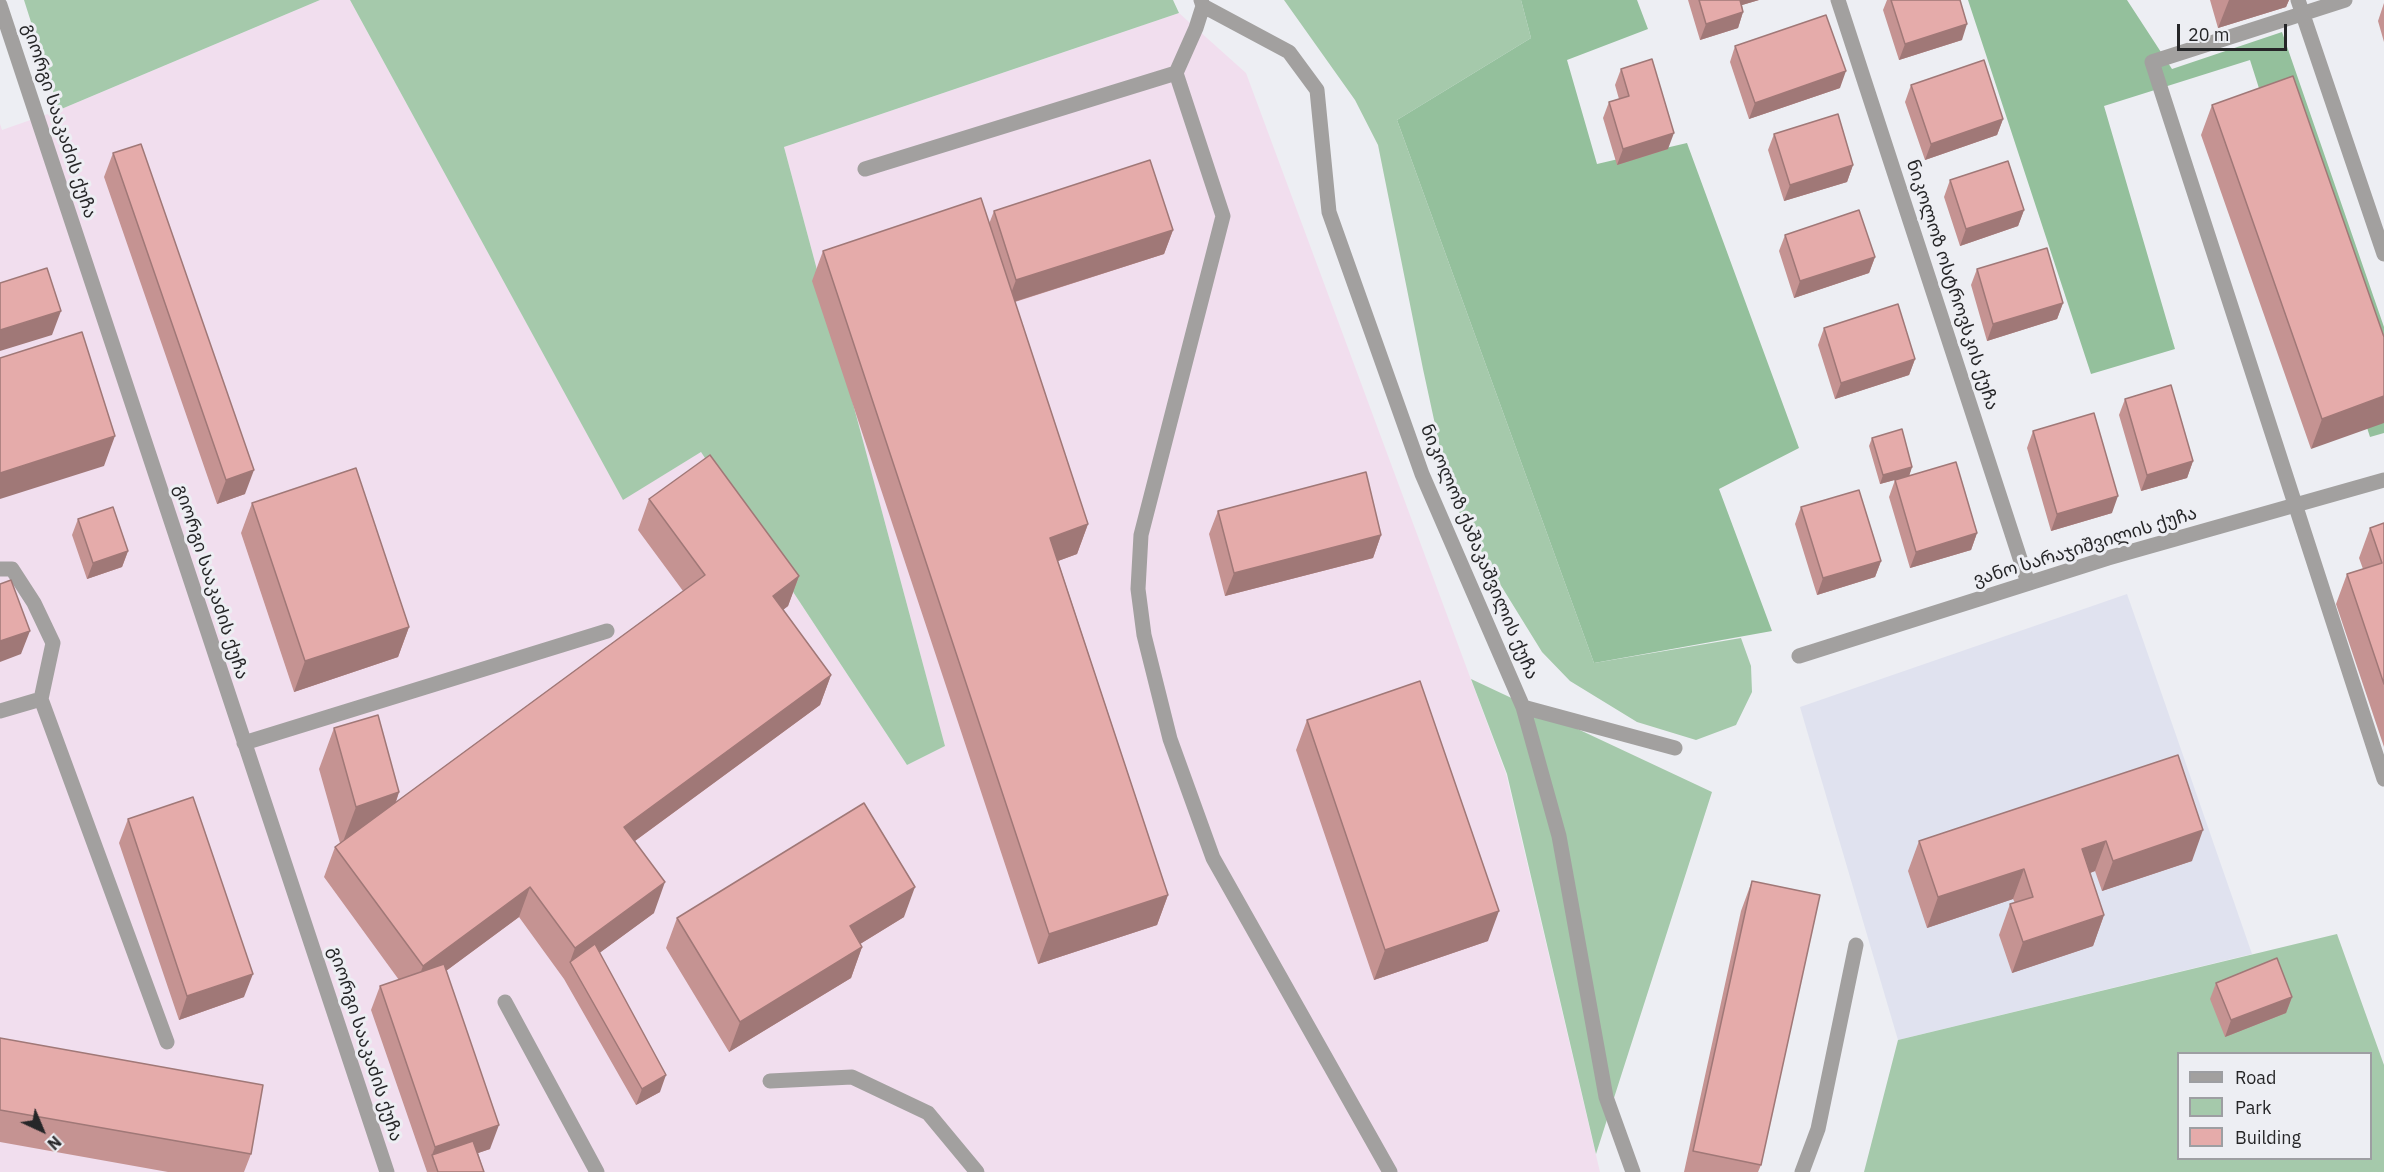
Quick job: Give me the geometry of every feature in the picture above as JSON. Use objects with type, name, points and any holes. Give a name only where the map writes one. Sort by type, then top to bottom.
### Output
[{"type":"street","name":"ნიკოლოზ ოსტროვსკის ქუჩა","points":[[1838,0],[2028,583]]},
{"type":"street","points":[[2344,0],[2300,7],[2152,62],[2384,779]]},
{"type":"street","name":"ნიკოლოზ ქაშაკაშვილის ქუჩა","points":[[1176,73],[1196,28],[1202,3],[1289,52],[1317,90],[1329,212],[1422,474],[1523,707],[1559,836],[1606,1097],[1634,1172]]},
{"type":"street","name":"გიორგი სააკაძის ქუჩა","points":[[0,5],[387,1172]]},
{"type":"street","points":[[2300,7],[2384,254]]},
{"type":"street","points":[[866,169],[1176,73],[1223,216],[1141,535],[1138,589],[1144,634],[1170,739],[1213,858],[1390,1172]]},
{"type":"street","name":"ვანო სარაჯიშვილის ქუჩა","points":[[1799,656],[2108,558],[2384,480]]},
{"type":"street","points":[[0,569],[12,569],[34,603],[53,643],[41,699],[167,1042]]},
{"type":"street","points":[[244,743],[607,631]]},
{"type":"street","points":[[0,711],[41,699]]},
{"type":"street","points":[[1523,707],[1675,748]]},
{"type":"street","points":[[1802,1172],[1818,1129],[1856,945]]},
{"type":"street","points":[[506,1002],[597,1172]]},
{"type":"street","points":[[770,1081],[852,1077],[928,1113],[977,1172]]},
{"type":"shaded area","points":[[320,0],[350,0],[623,499],[701,452],[907,765],[945,746],[784,147],[1179,13],[1246,73],[1506,774],[1600,1172],[0,1172],[0,124],[2,130],[59,110]]},
{"type":"shaded area","points":[[2127,594],[2252,954],[1898,1040],[1800,707]]},
{"type":"green space","points":[[24,0],[320,0],[59,110]]},
{"type":"green space","points":[[350,0],[1173,0],[1179,13],[784,147],[945,746],[907,765],[701,452],[623,500]]},
{"type":"green space","points":[[1284,0],[1521,0],[1531,38],[1397,120],[1594,663],[1741,638],[1751,666],[1752,692],[1736,725],[1696,740],[1637,722],[1570,681],[1542,652],[1451,498],[1378,145],[1355,100]]},
{"type":"green space","points":[[1521,0],[1637,0],[1648,29],[1567,60],[1597,164],[1687,143],[1799,448],[1719,489],[1772,631],[1594,663],[1397,120],[1531,38]]},
{"type":"green space","points":[[1968,0],[2127,0],[2172,69],[2282,32],[2384,327],[2384,433],[2370,437],[2250,60],[2104,106],[2175,349],[2091,374]]},
{"type":"green space","points":[[1471,679],[1712,792],[1596,1154],[1507,774]]},
{"type":"green space","points":[[2337,934],[2384,1065],[2384,1172],[1864,1172],[1898,1040]]},
{"type":"building","points":[[1699,0],[1740,0],[1743,12],[1706,24]]},
{"type":"building","points":[[1891,0],[1960,0],[1967,24],[1905,44]]},
{"type":"building","points":[[1826,15],[1846,71],[1755,103],[1735,46]]},
{"type":"building","points":[[1652,59],[1674,133],[1623,149],[1609,102],[1629,96],[1621,69]]},
{"type":"building","points":[[1984,60],[2003,119],[1931,144],[1911,85]]},
{"type":"building","points":[[2293,76],[2384,337],[2384,396],[2322,419],[2212,105]]},
{"type":"building","points":[[1838,114],[1853,165],[1790,185],[1774,134]]},
{"type":"building","points":[[141,144],[254,470],[226,480],[113,153]]},
{"type":"building","points":[[1150,160],[1173,230],[1016,280],[994,211]]},
{"type":"building","points":[[2008,161],[2024,210],[1966,229],[1950,180]]},
{"type":"building","points":[[981,198],[1088,524],[1050,538],[1168,895],[1049,934],[823,251]]},
{"type":"building","points":[[1859,210],[1875,257],[1800,281],[1785,235]]},
{"type":"building","points":[[2047,248],[2063,303],[1993,324],[1977,269]]},
{"type":"building","points":[[47,268],[61,311],[0,330],[0,283]]},
{"type":"building","points":[[1898,304],[1915,359],[1841,383],[1824,328]]},
{"type":"building","points":[[82,332],[115,436],[0,473],[0,358]]},
{"type":"building","points":[[2171,385],[2193,461],[2147,475],[2125,399]]},
{"type":"building","points":[[2094,413],[2118,496],[2057,514],[2033,431]]},
{"type":"building","points":[[1902,429],[1912,467],[1883,475],[1872,438]]},
{"type":"building","points":[[710,455],[799,576],[773,596],[831,675],[624,827],[665,882],[575,948],[530,887],[423,966],[335,847],[705,575],[649,499]]},
{"type":"building","points":[[1956,462],[1977,533],[1916,552],[1895,480]]},
{"type":"building","points":[[356,468],[409,627],[305,661],[252,503]]},
{"type":"building","points":[[1366,472],[1381,535],[1234,573],[1218,511]]},
{"type":"building","points":[[1859,490],[1881,561],[1823,578],[1801,507]]},
{"type":"building","points":[[113,507],[128,551],[93,563],[78,519]]},
{"type":"building","points":[[2384,523],[2384,684],[2347,574],[2382,563],[2370,528]]},
{"type":"building","points":[[11,580],[30,631],[0,641],[0,584]]},
{"type":"building","points":[[1420,681],[1499,911],[1385,950],[1307,720]]},
{"type":"building","points":[[378,715],[399,792],[356,807],[334,728]]},
{"type":"building","points":[[2178,755],[2203,830],[2113,861],[2106,841],[2082,849],[2104,915],[2023,942],[2010,904],[2033,897],[2024,869],[1938,897],[1919,841]]},
{"type":"building","points":[[193,797],[253,974],[187,996],[128,819]]},
{"type":"building","points":[[864,803],[915,887],[850,926],[862,947],[740,1022],[677,918]]},
{"type":"building","points":[[1752,881],[1820,895],[1761,1165],[1693,1151]]},
{"type":"building","points":[[595,944],[666,1075],[642,1089],[570,962]]},
{"type":"building","points":[[2277,958],[2292,997],[2231,1020],[2216,983]]},
{"type":"building","points":[[444,964],[499,1125],[435,1147],[380,986]]},
{"type":"building","points":[[0,1038],[263,1085],[251,1154],[0,1110]]},
{"type":"building","points":[[473,1141],[484,1172],[438,1172],[432,1155]]}]
